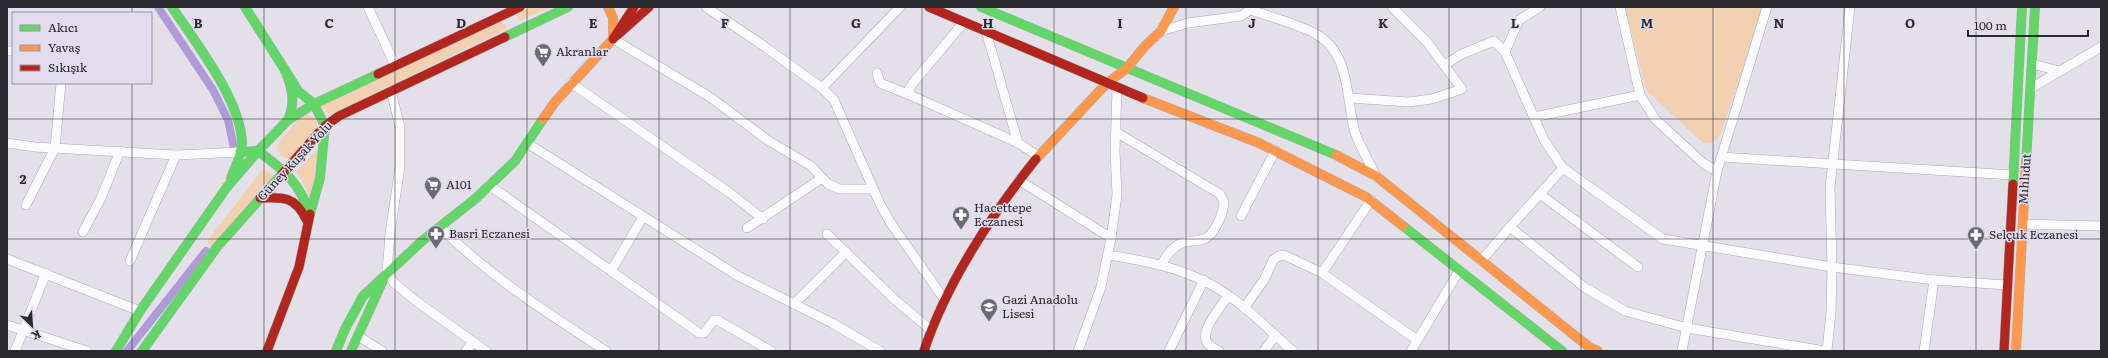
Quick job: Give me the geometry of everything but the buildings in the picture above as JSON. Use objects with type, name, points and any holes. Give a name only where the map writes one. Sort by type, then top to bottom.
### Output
[{"type":"main road","points":[[172,7],[220,82],[240,128],[242,142],[240,152],[226,186]]},
{"type":"main road","points":[[245,7],[277,55],[298,91],[314,104],[325,126],[320,178],[310,214],[308,233],[293,289],[267,351]]},
{"type":"main road","name":"Güney Kuşak Yolu","points":[[142,351],[217,247],[325,126],[339,116],[392,91],[512,23],[520,7]]},
{"type":"main road","name":"Güney Kuşak Yolu","points":[[140,311],[226,186],[288,120],[314,104],[395,65],[512,23],[568,7]]},
{"type":"main road","points":[[608,7],[613,18],[613,39]]},
{"type":"main road","points":[[613,39],[634,7]]},
{"type":"main road","points":[[336,351],[345,329],[363,296],[387,272],[489,185],[515,160],[555,102],[613,39],[649,7]]},
{"type":"main road","points":[[929,7],[1106,84],[1259,143],[1371,200],[1558,350]]},
{"type":"main road","points":[[981,7],[1296,137],[1348,160],[1376,176],[1589,347],[1598,351]]},
{"type":"main road","points":[[935,351],[926,347],[931,330],[944,299],[964,262],[1019,180],[1038,156],[1106,84],[1127,68],[1145,46],[1161,32],[1174,7]]},
{"type":"main road","name":"Mıhlıdut","points":[[2004,351],[2006,285],[2022,7]]},
{"type":"main road","name":"Mıhlıdut","points":[[2016,351],[2035,7]]},
{"type":"main road","points":[[285,70],[294,100],[294,109],[288,120]]},
{"type":"main road","points":[[240,152],[258,151],[284,171],[296,182],[310,214]]},
{"type":"main road","points":[[260,198],[283,197],[294,200],[303,210],[308,233]]},
{"type":"main road","points":[[351,351],[387,272]]},
{"type":"main road","points":[[116,351],[140,311]]},
{"type":"street","points":[[368,7],[395,65]]},
{"type":"street","points":[[706,7],[822,88],[838,106],[871,189],[890,222],[944,299]]},
{"type":"street","points":[[822,88],[900,7]]},
{"type":"street","points":[[1350,98],[1408,102],[1432,99],[1462,89],[1427,42],[1392,7]]},
{"type":"street","points":[[1505,52],[1519,20],[1540,7]]},
{"type":"street","points":[[1620,7],[1640,95],[1655,118],[1703,163],[1717,171]]},
{"type":"street","points":[[1682,351],[1717,171],[1767,7]]},
{"type":"street","points":[[1510,227],[1584,287],[1625,311],[1687,328],[1826,351],[1831,312],[1832,267],[1830,188],[1850,7]]},
{"type":"street","points":[[1161,32],[1188,23],[1241,16],[1253,9],[1315,33],[1329,44],[1336,53],[1344,72],[1350,98],[1354,130],[1376,176]]},
{"type":"street","points":[[910,95],[909,89],[913,83],[964,22]]},
{"type":"street","points":[[986,31],[1018,143]]},
{"type":"street","points":[[613,39],[710,98],[769,141],[811,166],[828,184],[840,189],[871,189]]},
{"type":"street","points":[[1444,64],[1462,54],[1494,41],[1505,52],[1544,140],[1563,168],[1663,239],[1832,267],[1934,280],[2006,285]]},
{"type":"street","points":[[2031,88],[2101,47]]},
{"type":"street","points":[[2033,64],[2059,71]]},
{"type":"street","points":[[877,73],[880,83],[1018,143],[1038,156]]},
{"type":"street","points":[[572,83],[730,193],[763,218]]},
{"type":"street","points":[[26,205],[55,148],[61,84]]},
{"type":"street","points":[[1078,351],[1101,287],[1111,238],[1117,196],[1115,152],[1117,88]]},
{"type":"street","points":[[392,91],[400,127],[400,167],[390,233],[387,272],[394,283],[486,351]]},
{"type":"street","points":[[1534,117],[1640,95]]},
{"type":"street","points":[[1116,132],[1220,194],[1224,202],[1213,230],[1207,238],[1182,243],[1170,250],[1161,265]]},
{"type":"street","points":[[7,143],[55,148],[176,155],[240,152]]},
{"type":"street","points":[[527,143],[642,217],[738,276],[794,304],[880,351]]},
{"type":"street","points":[[83,232],[101,198],[120,151]]},
{"type":"street","points":[[1241,216],[1275,151]]},
{"type":"street","points":[[130,261],[176,155]]},
{"type":"street","points":[[1721,157],[2013,175]]},
{"type":"street","points":[[1481,261],[1563,168]]},
{"type":"street","points":[[747,228],[822,178]]},
{"type":"street","points":[[1019,180],[1111,238]]},
{"type":"street","points":[[489,185],[699,334],[704,333],[714,320],[717,320],[771,351]]},
{"type":"street","points":[[1540,194],[1638,267]]},
{"type":"street","points":[[1322,273],[1371,200]]},
{"type":"street","points":[[611,271],[642,217]]},
{"type":"street","points":[[2023,224],[2101,226]]},
{"type":"street","points":[[440,227],[467,254],[509,287],[606,351]]},
{"type":"street","points":[[827,234],[894,299],[931,330]]},
{"type":"street","points":[[794,304],[846,252]]},
{"type":"street","points":[[1108,256],[1161,265],[1204,280],[1244,308],[1293,351]]},
{"type":"street","points":[[1244,308],[1264,280],[1273,260],[1279,256],[1291,257],[1322,273],[1416,347],[1459,271]]},
{"type":"street","points":[[8,262],[46,273],[140,311]]},
{"type":"street","points":[[15,351],[46,273]]},
{"type":"street","points":[[1169,351],[1204,280]]},
{"type":"street","points":[[1924,351],[1934,280]]},
{"type":"street","points":[[1219,351],[1208,344],[1205,335],[1207,327],[1228,296]]},
{"type":"street","points":[[7,325],[87,351]]},
{"type":"street","points":[[358,336],[382,351]]},
{"type":"street","points":[[1265,351],[1275,336]]},
{"type":"street","points":[[466,351],[473,342]]},
{"type":"shaded area","points":[[530,7],[550,7],[520,21],[517,15]]},
{"type":"shaded area","points":[[1625,7],[1764,7],[1762,18],[1719,137],[1715,140],[1703,143],[1646,90]]},
{"type":"shaded area","points":[[500,22],[506,25],[507,29],[329,115],[321,105]]},
{"type":"shaded area","points":[[307,115],[315,119],[318,129],[292,159],[283,157],[278,151],[277,145],[301,116]]},
{"type":"shaded area","points":[[318,149],[311,208],[306,188],[296,172]]},
{"type":"shaded area","points":[[263,169],[276,176],[215,248],[207,241]]},
{"type":"waterway","points":[[158,7],[213,90],[228,120],[234,148]]},
{"type":"waterway","points":[[127,351],[206,251]]},
{"type":"traffic: fast","points":[[172,7],[215,72],[234,109],[240,126],[242,147],[231,178]]},
{"type":"traffic: fast","points":[[245,7],[285,70]]},
{"type":"traffic: fast","points":[[505,37],[568,7]]},
{"type":"traffic: fast","points":[[981,7],[1336,155]]},
{"type":"traffic: fast","points":[[2013,184],[2022,7]]},
{"type":"traffic: fast","points":[[2026,163],[2035,7]]},
{"type":"traffic: fast","points":[[240,152],[258,151],[276,164],[296,185],[310,214],[320,178],[325,126],[314,104],[298,91],[285,70],[290,83],[292,95],[292,107],[288,120]]},
{"type":"traffic: fast","points":[[116,351],[140,311],[227,187],[258,151],[288,120],[314,104],[378,74]]},
{"type":"traffic: fast","points":[[336,351],[345,329],[363,296],[422,241],[475,199],[515,161],[543,119]]},
{"type":"traffic: fast","points":[[142,351],[217,247],[282,174]]},
{"type":"traffic: fast","points":[[1403,226],[1562,351]]},
{"type":"traffic: fast","points":[[351,351],[384,278]]},
{"type":"traffic: slow","points":[[543,119],[555,102],[613,39],[613,18],[608,7]]},
{"type":"traffic: slow","points":[[1036,159],[1106,84],[1127,68],[1145,46],[1161,31],[1174,7]]},
{"type":"traffic: slow","points":[[1143,98],[1259,143],[1366,197],[1403,226]]},
{"type":"traffic: slow","points":[[1336,155],[1376,176],[1589,347],[1598,351]]},
{"type":"traffic: slow","points":[[2016,351],[2026,163]]},
{"type":"traffic: jam","points":[[378,74],[520,7]]},
{"type":"traffic: jam","points":[[634,7],[613,39],[649,7]]},
{"type":"traffic: jam","points":[[929,7],[1143,98]]},
{"type":"traffic: jam","points":[[282,174],[325,126],[339,116],[505,37]]},
{"type":"traffic: jam","points":[[924,351],[945,300],[972,250],[1019,180],[1036,159]]},
{"type":"traffic: jam","points":[[2004,351],[2013,184]]},
{"type":"traffic: jam","points":[[260,198],[282,198],[293,202],[302,211],[306,219]]},
{"type":"traffic: jam","points":[[267,351],[299,267],[310,214]]},
{"type":"place","name":"Akranlar","points":[[543,67]]},
{"type":"place","name":"A101","points":[[433,200]]},
{"type":"place","name":"Hacettepe Eczanesi","points":[[961,230]]},
{"type":"place","name":"Basri Eczanesi","points":[[436,249]]},
{"type":"place","name":"Selçuk Eczanesi","points":[[1976,250]]},
{"type":"place","name":"Gazi Anadolu Lisesi","points":[[989,322]]}]
